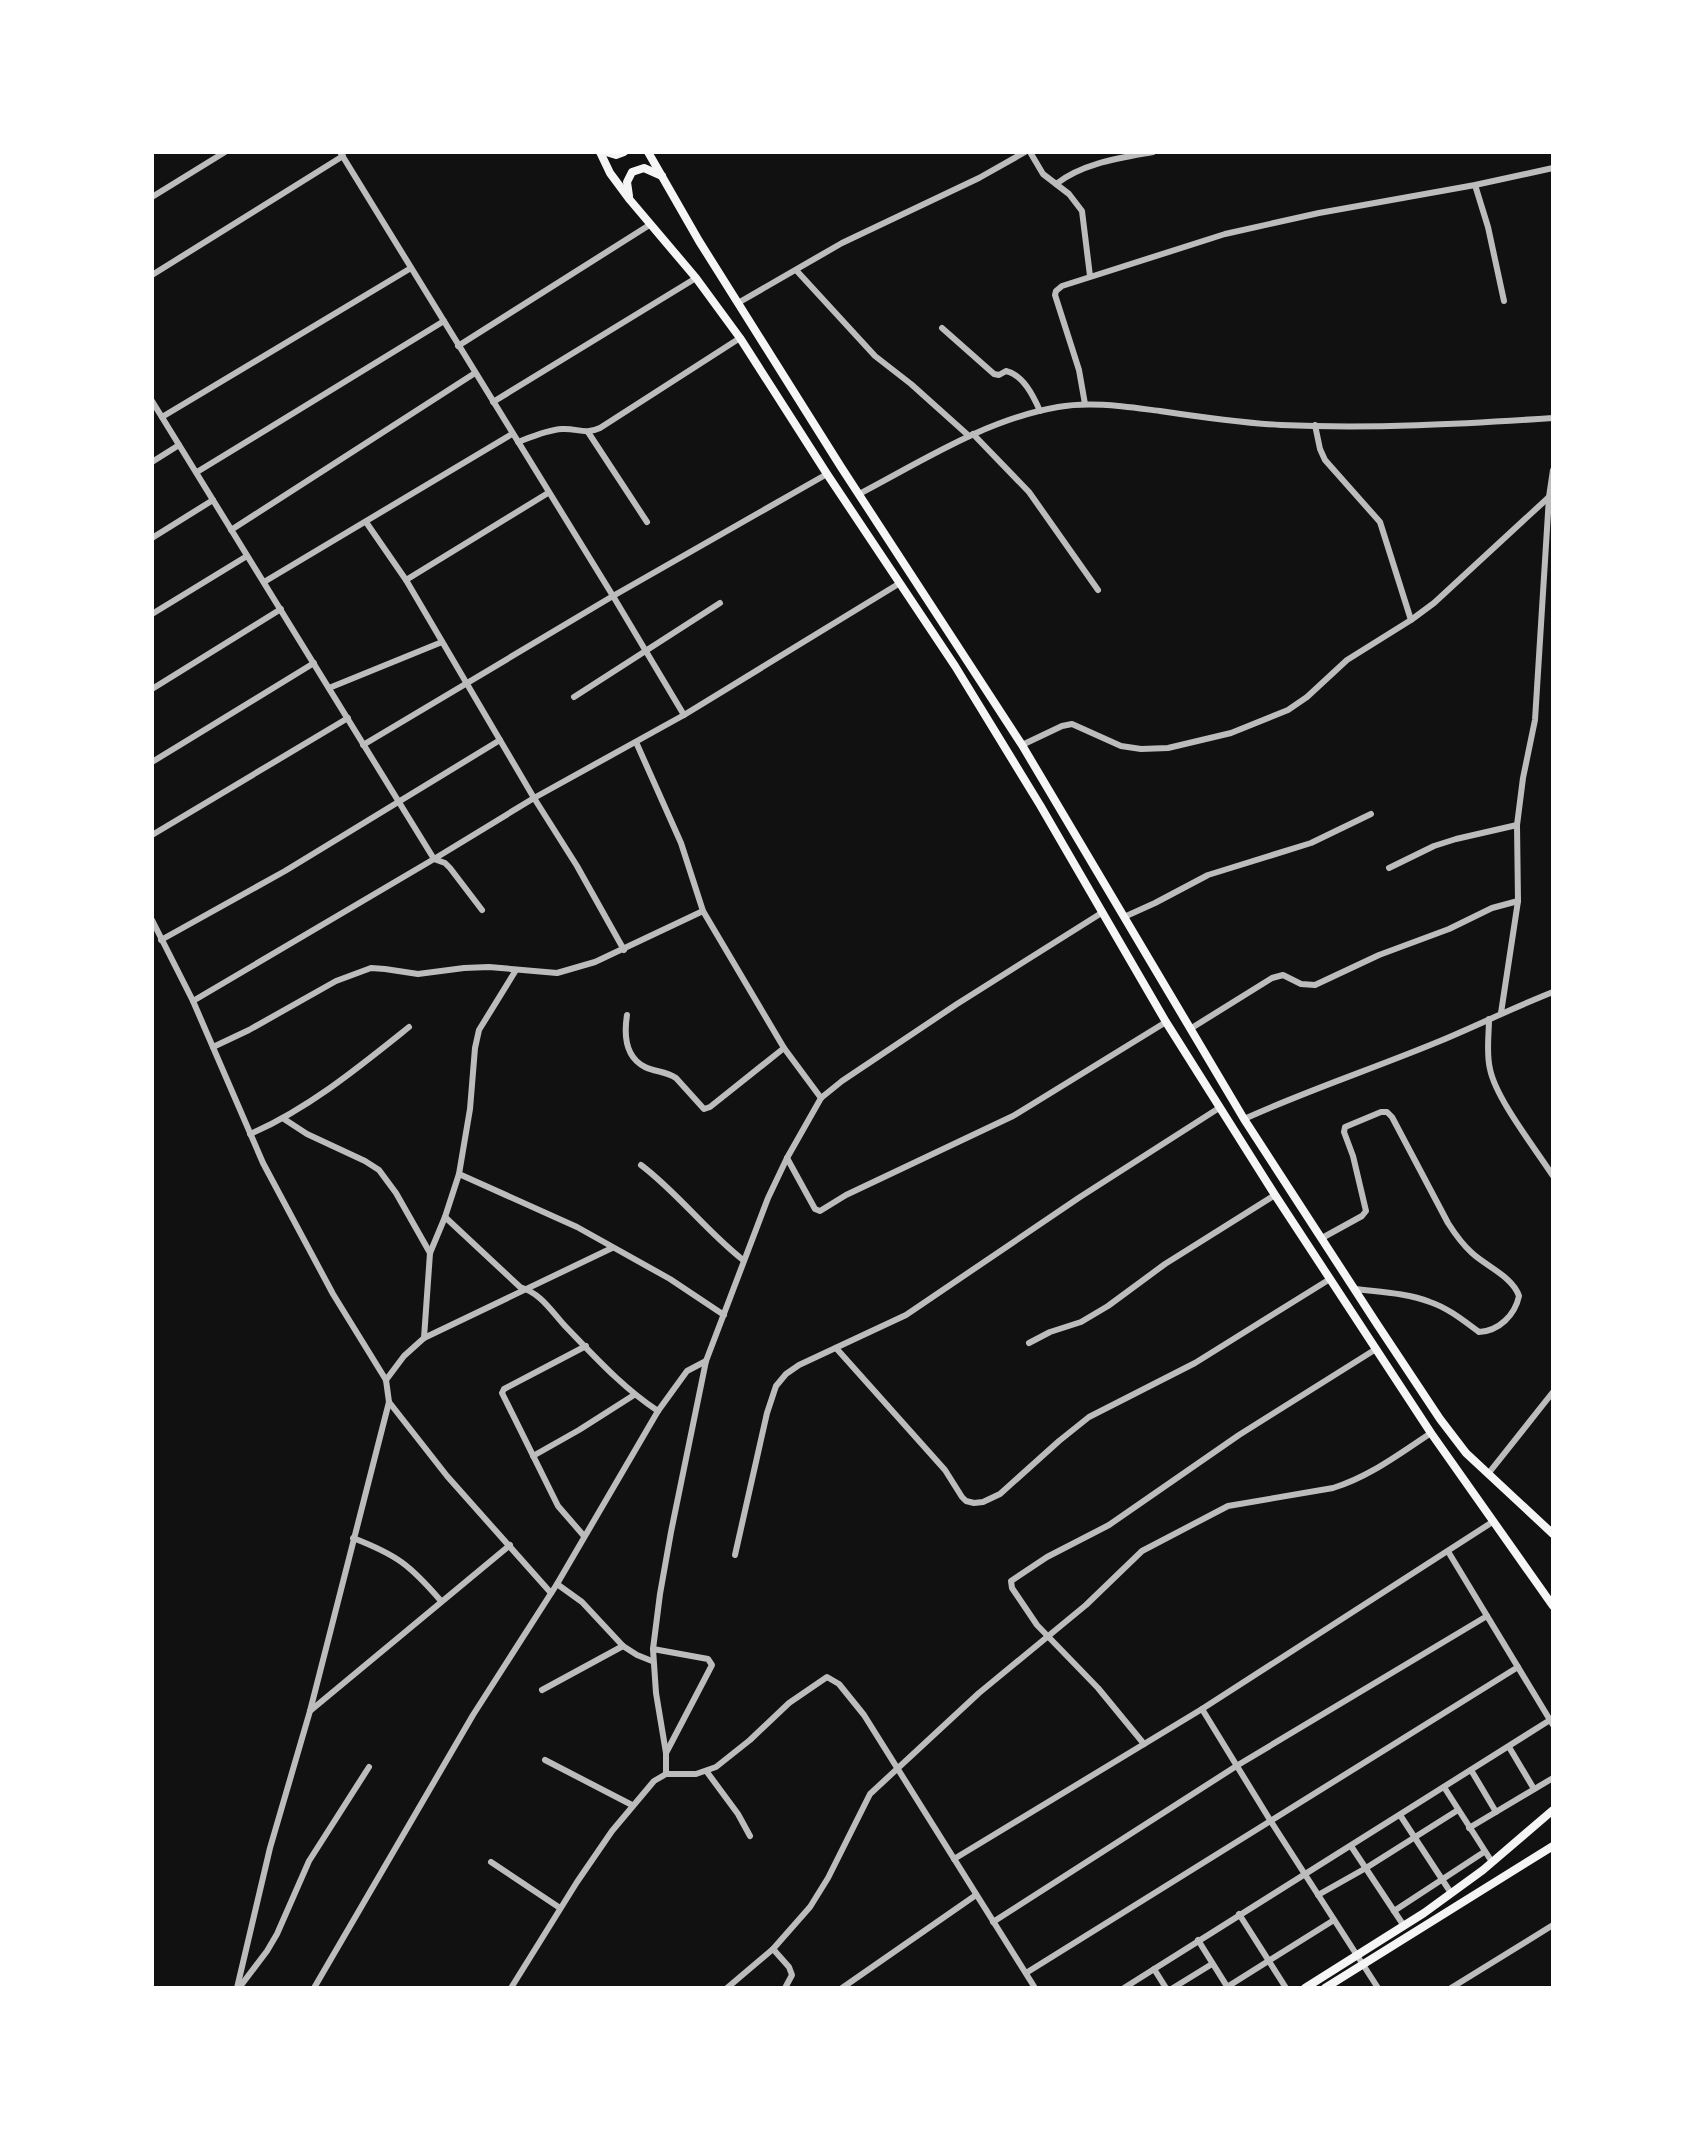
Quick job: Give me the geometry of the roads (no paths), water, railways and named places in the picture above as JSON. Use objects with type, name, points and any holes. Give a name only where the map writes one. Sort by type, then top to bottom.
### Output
[{"type":"main road","points":[[603,152],[616,155],[624,152]]},
{"type":"main road","points":[[603,152],[610,173],[696,278],[740,338],[1040,805],[1219,1108],[1431,1433],[1553,1606]]},
{"type":"main road","points":[[648,152],[738,303],[1022,745],[1244,1119],[1440,1419],[1466,1453],[1553,1534]]},
{"type":"main road","points":[[630,200],[627,182],[632,172],[644,168],[662,176]]},
{"type":"main road","points":[[1325,1988],[1492,1862],[1553,1810]]},
{"type":"main road","points":[[1305,1988],[1360,1960],[1553,1846]]},
{"type":"street","points":[[152,197],[225,152]]},
{"type":"street","points":[[738,303],[842,243],[1028,152],[1043,174],[1069,194],[1082,211],[1090,276]]},
{"type":"street","points":[[1056,184],[1093,165],[1153,152]]},
{"type":"street","points":[[152,275],[341,154],[684,715]]},
{"type":"street","points":[[1085,404],[1079,370],[1055,295],[1062,286],[1225,234],[1553,168]]},
{"type":"street","points":[[1475,185],[1488,227],[1504,301]]},
{"type":"street","points":[[458,346],[651,224]]},
{"type":"street","points":[[162,417],[411,268]]},
{"type":"street","points":[[796,270],[875,356],[971,435],[1029,492],[1098,590]]},
{"type":"street","points":[[493,402],[696,278]]},
{"type":"street","points":[[197,472],[444,321]]},
{"type":"street","points":[[942,328],[997,376],[1011,371],[1031,392],[1040,411]]},
{"type":"street","points":[[518,442],[555,430],[588,432],[600,428],[740,338]]},
{"type":"street","points":[[231,530],[475,373]]},
{"type":"street","points":[[152,401],[434,859],[450,868],[482,910]]},
{"type":"street","points":[[859,494],[971,435],[1059,406],[1118,406],[1219,420],[1315,425],[1463,424],[1553,418]]},
{"type":"street","points":[[1315,425],[1325,460],[1380,522],[1411,620]]},
{"type":"street","points":[[588,432],[647,522]]},
{"type":"street","points":[[264,582],[512,434]]},
{"type":"street","points":[[152,462],[179,445]]},
{"type":"street","points":[[363,745],[613,596],[827,474]]},
{"type":"street","points":[[1501,1013],[1518,901],[1517,825],[1535,720],[1553,474]]},
{"type":"street","points":[[406,580],[548,493]]},
{"type":"street","points":[[1022,745],[1072,724],[1110,743],[1141,749],[1168,748],[1231,733],[1288,710],[1347,660],[1411,620],[1549,497]]},
{"type":"street","points":[[152,538],[213,500]]},
{"type":"street","points":[[366,522],[406,580],[624,950]]},
{"type":"street","points":[[152,614],[247,556]]},
{"type":"street","points":[[1544,568],[1553,569]]},
{"type":"street","points":[[193,1001],[534,798],[684,715],[900,583]]},
{"type":"street","points":[[574,697],[720,603]]},
{"type":"street","points":[[152,689],[281,609]]},
{"type":"street","points":[[329,688],[442,642]]},
{"type":"street","points":[[152,762],[314,663]]},
{"type":"street","points":[[152,835],[348,718]]},
{"type":"street","points":[[161,940],[285,871],[500,740]]},
{"type":"street","points":[[636,742],[681,843],[703,911],[784,1048],[821,1098]]},
{"type":"street","points":[[1124,917],[1208,875],[1311,843],[1371,814]]},
{"type":"street","points":[[1389,868],[1434,846],[1517,825]]},
{"type":"street","points":[[1190,1029],[1272,978],[1283,975],[1301,984],[1315,985],[1492,908],[1518,901]]},
{"type":"street","points":[[213,1047],[336,981],[371,968],[418,974],[464,968],[557,973],[586,966],[624,950],[703,911]]},
{"type":"street","points":[[666,1774],[666,1753],[652,1661],[663,1579],[706,1361],[743,1260],[787,1158],[821,1098],[842,1081],[1103,912]]},
{"type":"street","points":[[152,920],[193,1001],[263,1163],[333,1294],[386,1380],[389,1402],[310,1711],[270,1848],[238,1988]]},
{"type":"street","points":[[424,1338],[430,1253],[459,1174],[479,1030],[516,970]]},
{"type":"street","points":[[1244,1119],[1553,992]]},
{"type":"street","points":[[627,1015],[624,1033],[630,1053],[643,1066],[676,1078],[704,1109],[784,1048]]},
{"type":"street","points":[[1489,1019],[1488,1064],[1492,1079],[1553,1176]]},
{"type":"street","points":[[787,1158],[815,1209],[823,1210],[846,1195],[1013,1116],[1166,1022]]},
{"type":"street","points":[[250,1134],[284,1119],[409,1027]]},
{"type":"street","points":[[735,1555],[767,1413],[776,1386],[786,1374],[906,1315],[1080,1197],[1219,1108]]},
{"type":"street","points":[[1322,1238],[1366,1211],[1345,1127],[1387,1112],[1459,1239],[1515,1287],[1519,1296],[1513,1312],[1504,1322],[1489,1331],[1479,1332],[1431,1302],[1411,1296],[1355,1289]]},
{"type":"street","points":[[284,1119],[379,1170],[396,1193],[430,1253]]},
{"type":"street","points":[[641,1165],[665,1185],[722,1244],[743,1260]]},
{"type":"street","points":[[459,1174],[577,1227],[657,1271],[724,1315]]},
{"type":"street","points":[[1029,1343],[1081,1322],[1108,1306],[1165,1264],[1275,1195]]},
{"type":"street","points":[[445,1217],[520,1287],[535,1292],[634,1395],[658,1411]]},
{"type":"street","points":[[386,1380],[404,1356],[424,1338],[612,1248]]},
{"type":"street","points":[[836,1348],[937,1461],[962,1497],[974,1503],[983,1502],[1000,1494],[1089,1417],[1186,1368],[1330,1279]]},
{"type":"street","points":[[584,1536],[561,1512],[503,1395],[504,1389],[586,1346]]},
{"type":"street","points":[[1144,1744],[1098,1688],[1037,1625],[1012,1588],[1011,1581],[1047,1557],[1109,1525],[1239,1435],[1376,1349]]},
{"type":"street","points":[[314,1988],[473,1715],[557,1584],[658,1411],[690,1368],[706,1361]]},
{"type":"street","points":[[1488,1474],[1553,1392]]},
{"type":"street","points":[[533,1456],[634,1395]]},
{"type":"street","points":[[389,1402],[447,1476],[551,1593]]},
{"type":"street","points":[[727,1988],[773,1949],[810,1907],[870,1794],[979,1693],[1086,1605],[1142,1551],[1218,1509],[1236,1503],[1347,1484],[1375,1470],[1431,1433]]},
{"type":"street","points":[[954,1859],[1202,1709],[1449,1553],[1494,1521]]},
{"type":"street","points":[[353,1538],[390,1553],[407,1565],[441,1601]]},
{"type":"street","points":[[310,1711],[510,1545]]},
{"type":"street","points":[[1124,1988],[1471,1770],[1552,1723],[1449,1553]]},
{"type":"street","points":[[557,1584],[582,1602],[623,1646],[652,1661]]},
{"type":"street","points":[[993,1922],[1238,1765],[1487,1616]]},
{"type":"street","points":[[542,1690],[623,1646]]},
{"type":"street","points":[[653,1649],[708,1659],[712,1665],[666,1753]]},
{"type":"street","points":[[1026,1973],[1518,1667]]},
{"type":"street","points":[[511,1988],[612,1831],[654,1781],[666,1774],[707,1772],[733,1755],[789,1703],[827,1677],[839,1684],[852,1699],[1035,1988]]},
{"type":"street","points":[[1202,1709],[1378,1988]]},
{"type":"street","points":[[1509,1747],[1534,1789]]},
{"type":"street","points":[[545,1760],[632,1805]]},
{"type":"street","points":[[238,1988],[267,1951],[309,1861],[369,1767]]},
{"type":"street","points":[[1471,1770],[1496,1812]]},
{"type":"street","points":[[707,1772],[750,1836]]},
{"type":"street","points":[[1469,1828],[1553,1778]]},
{"type":"street","points":[[1444,1787],[1492,1862]]},
{"type":"street","points":[[1318,1895],[1458,1810]]},
{"type":"street","points":[[1400,1815],[1451,1893]]},
{"type":"street","points":[[1351,1846],[1404,1926]]},
{"type":"street","points":[[1394,1911],[1484,1852]]},
{"type":"street","points":[[491,1862],[560,1908]]},
{"type":"street","points":[[842,1988],[976,1895]]},
{"type":"street","points":[[1239,1914],[1286,1988]]},
{"type":"street","points":[[1198,1940],[1227,1987],[1334,1920]]},
{"type":"street","points":[[1451,1988],[1553,1925]]},
{"type":"street","points":[[773,1949],[792,1975],[785,1988]]},
{"type":"street","points":[[1173,1988],[1212,1964]]},
{"type":"street","points":[[1154,1969],[1166,1988]]}]
